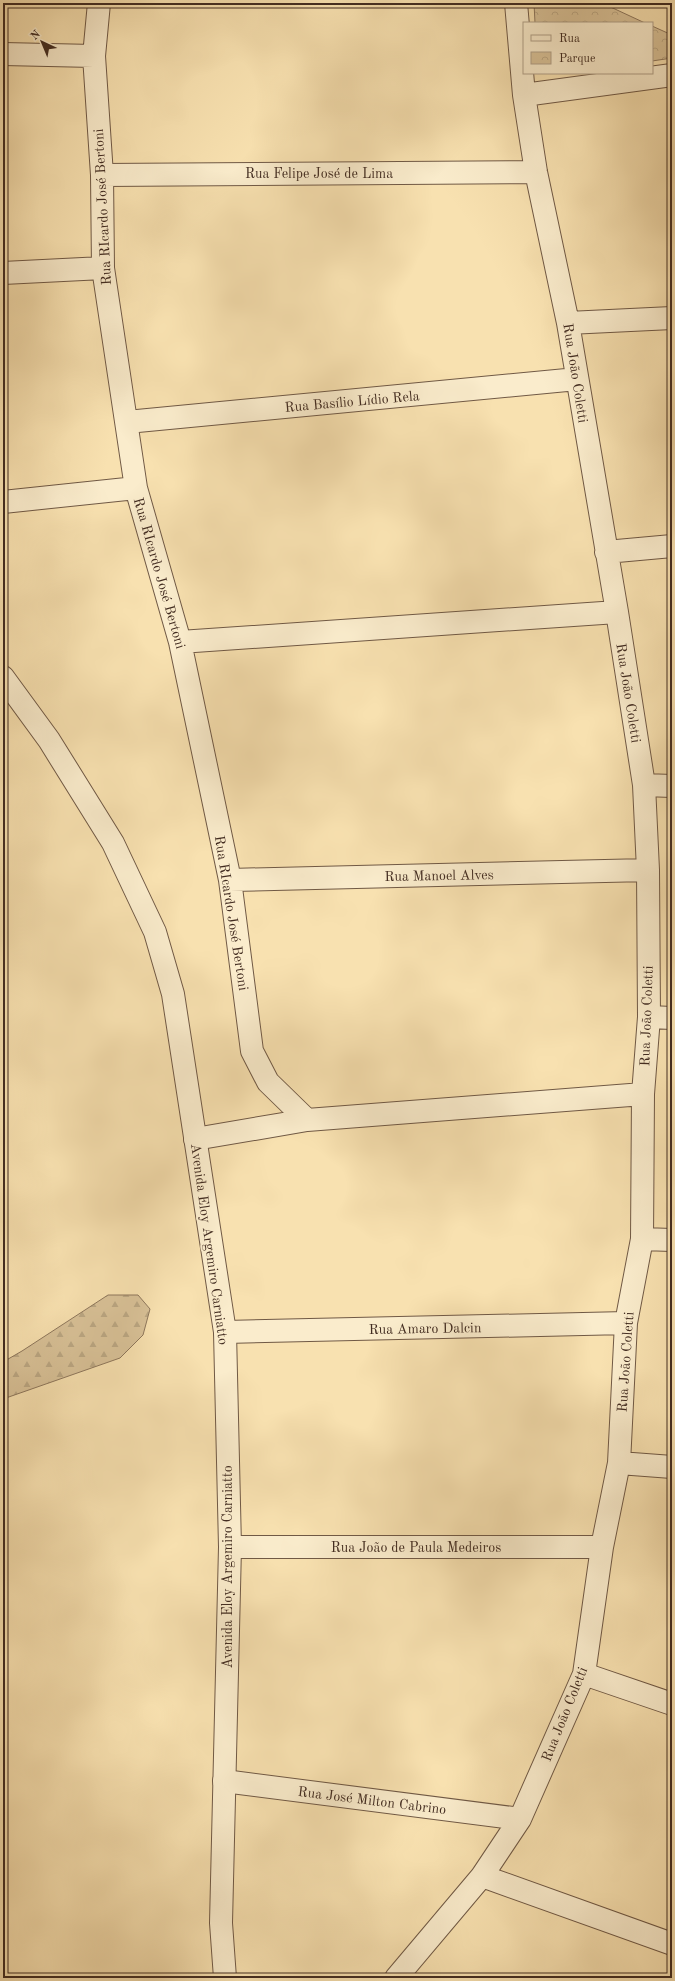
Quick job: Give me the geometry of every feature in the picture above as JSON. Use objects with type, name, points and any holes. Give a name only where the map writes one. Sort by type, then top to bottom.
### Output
[{"type":"street","name":"Rua RIcardo José Bertoni","points":[[99,3],[94,56],[102,175],[103,268],[136,488],[180,642],[230,880],[252,1051],[268,1082],[307,1120]]},
{"type":"street","name":"Rua João Coletti","points":[[396,1978],[482,1876],[520,1819],[584,1674],[602,1548],[619,1463],[626,1323],[642,1239],[643,1094],[649,1017],[648,870],[644,785],[617,612],[568,323],[536,172],[524,95],[516,3]]},
{"type":"street","points":[[3,54],[94,56]]},
{"type":"street","points":[[524,95],[672,75]]},
{"type":"street","name":"Rua Felipe José de Lima","points":[[102,175],[536,172]]},
{"type":"street","points":[[3,273],[103,268]]},
{"type":"street","points":[[568,323],[672,318]]},
{"type":"street","name":"Rua Basílio Lídio Rela","points":[[127,422],[577,380]]},
{"type":"street","points":[[3,502],[136,488]]},
{"type":"street","points":[[606,552],[672,546]]},
{"type":"street","points":[[180,642],[617,612]]},
{"type":"street","name":"Avenida Eloy Argemiro Carniatto","points":[[3,677],[49,740],[113,843],[155,932],[173,994],[225,1332],[230,1547],[221,1923],[225,1978]]},
{"type":"street","points":[[644,785],[672,786]]},
{"type":"street","name":"Rua Manoel Alves","points":[[230,880],[648,870]]},
{"type":"street","points":[[649,1017],[672,1018]]},
{"type":"street","points":[[195,1140],[307,1120],[643,1094]]},
{"type":"street","points":[[642,1239],[672,1240]]},
{"type":"street","name":"Rua Amaro Dalcin","points":[[225,1332],[626,1323]]},
{"type":"street","points":[[619,1463],[672,1467]]},
{"type":"street","name":"Rua João de Paula Medeiros","points":[[230,1547],[602,1548]]},
{"type":"street","points":[[584,1674],[672,1704]]},
{"type":"street","name":"Rua José Milton Cabrino","points":[[224,1782],[520,1819]]},
{"type":"street","points":[[482,1876],[672,1944]]},
{"type":"green space","points":[[534,3],[602,3],[643,22],[535,22]]},
{"type":"green space","points":[[653,26],[672,35],[672,58],[653,61]]},
{"type":"green space","points":[[108,1295],[138,1295],[150,1309],[143,1335],[120,1358],[3,1399],[3,1362]]}]
